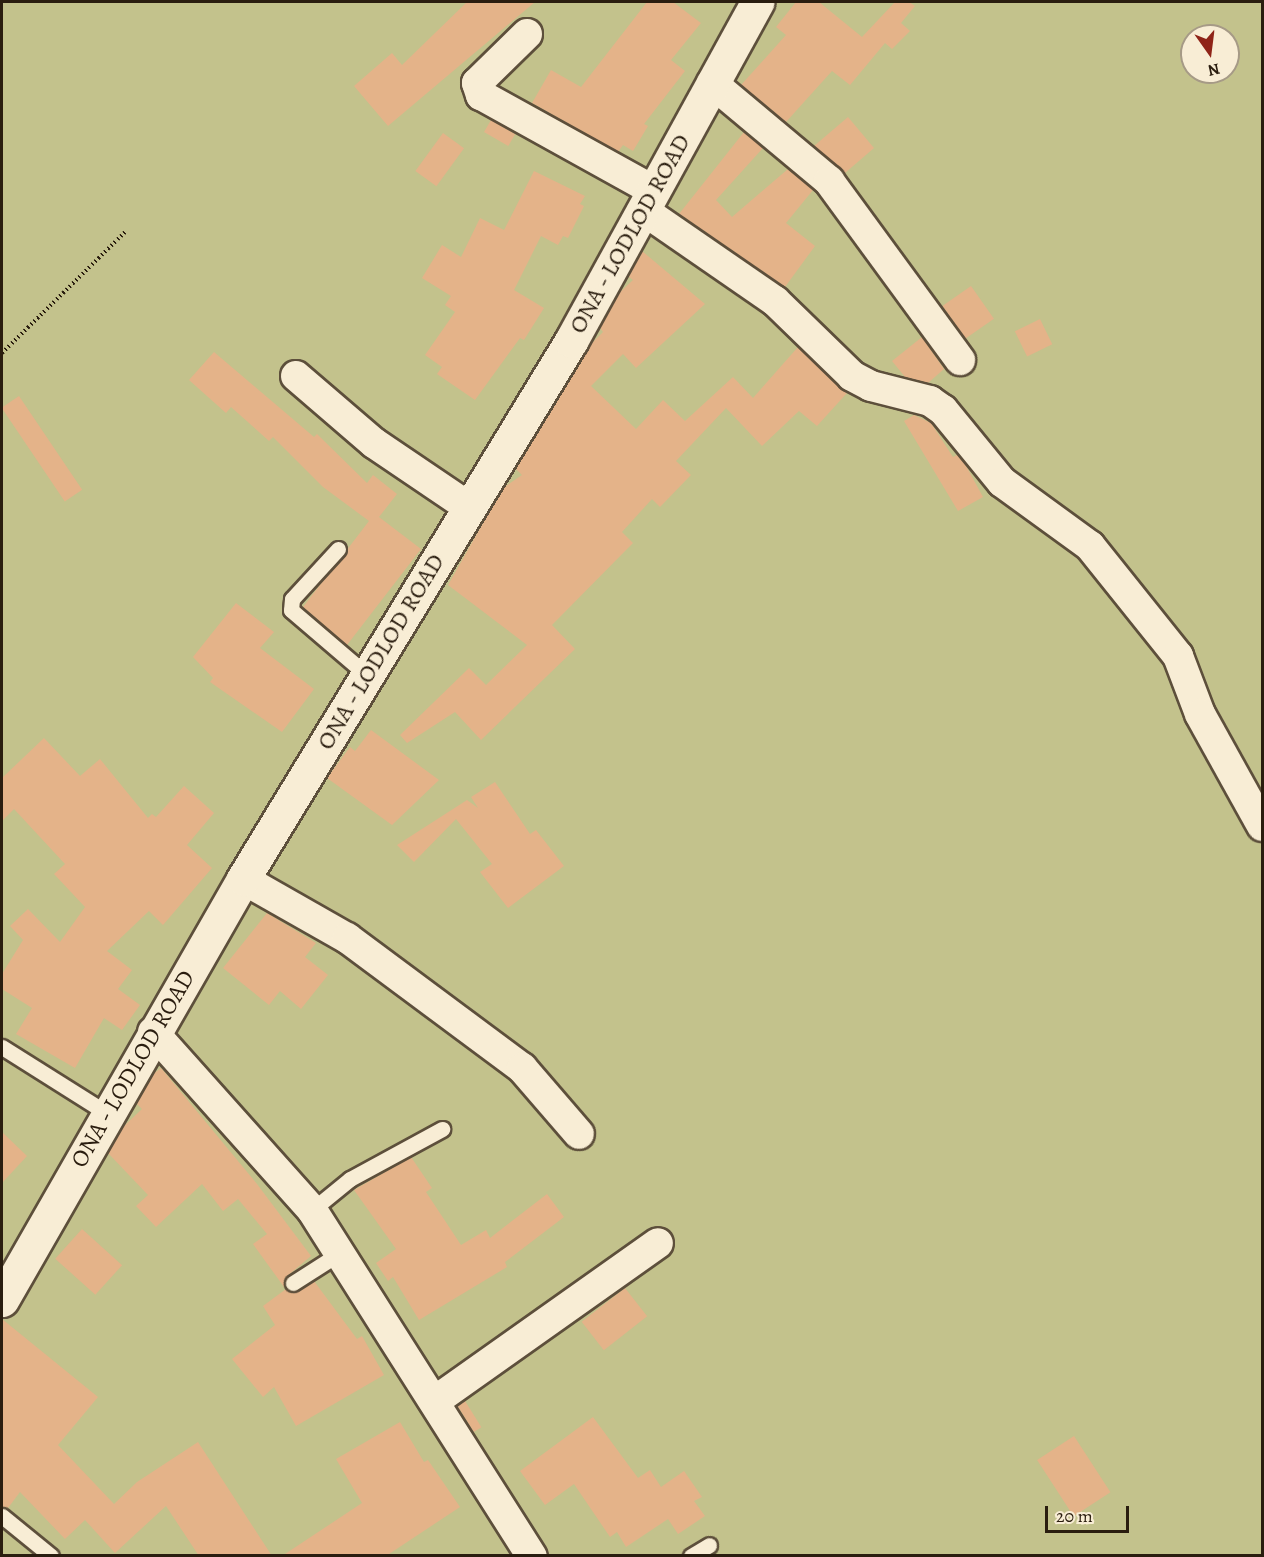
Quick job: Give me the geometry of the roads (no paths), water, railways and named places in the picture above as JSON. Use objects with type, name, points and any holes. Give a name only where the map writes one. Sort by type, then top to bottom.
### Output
[{"type":"main road","name":"ONA - LODLOD ROAD","points":[[2,1300],[153,1032],[243,879],[571,341],[757,2]]},
{"type":"street","points":[[527,34],[477,83],[481,95],[648,200],[775,301],[852,376],[871,387],[930,401],[943,410],[1002,482],[1090,546],[1178,656],[1200,714],[1263,826]]},
{"type":"street","points":[[712,83],[829,181],[960,360]]},
{"type":"street","points":[[296,376],[374,444],[470,508]]},
{"type":"street","points":[[243,879],[347,938],[522,1068],[579,1134]]},
{"type":"street","points":[[153,1032],[312,1210],[532,1556]]},
{"type":"street","points":[[435,1401],[658,1243]]},
{"type":"lane","points":[[338,549],[292,599],[291,610],[367,675]]},
{"type":"lane","points":[[2,1047],[107,1113]]},
{"type":"lane","points":[[312,1210],[350,1179],[442,1129]]},
{"type":"lane","points":[[293,1283],[340,1253]]},
{"type":"lane","points":[[2,1516],[51,1556]]},
{"type":"lane","points":[[691,1556],[709,1545]]}]
